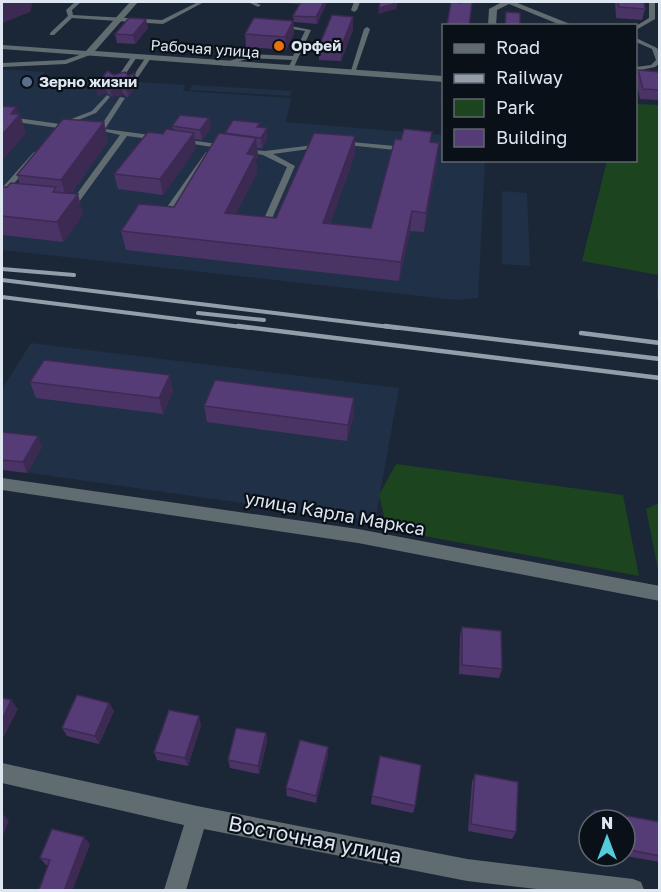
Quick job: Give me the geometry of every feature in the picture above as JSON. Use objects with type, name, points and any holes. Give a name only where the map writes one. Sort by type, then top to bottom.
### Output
[{"type":"street","points":[[88,54],[134,2]]},
{"type":"street","points":[[492,24],[493,9],[508,2],[566,24]]},
{"type":"street","name":"Рабочая улица","points":[[2,47],[442,79]]},
{"type":"street","name":"улица Карла Маркса","points":[[2,484],[358,536],[660,594]]},
{"type":"street","name":"Восточная улица","points":[[2,773],[197,817],[467,870],[633,891]]},
{"type":"street","points":[[175,891],[197,817]]},
{"type":"lane","points":[[71,16],[69,10],[78,2]]},
{"type":"lane","points":[[52,34],[71,16],[163,22],[201,2]]},
{"type":"lane","points":[[250,2],[258,5]]},
{"type":"lane","points":[[354,10],[357,2]]},
{"type":"lane","points":[[637,27],[652,19],[652,2]]},
{"type":"lane","points":[[274,26],[307,28],[291,68]]},
{"type":"lane","points":[[352,73],[367,29]]},
{"type":"lane","points":[[637,40],[654,48],[659,60],[653,66],[637,69]]},
{"type":"lane","points":[[2,65],[66,62],[88,54]]},
{"type":"lane","points":[[224,63],[250,56],[295,58]]},
{"type":"lane","points":[[118,81],[135,57]]},
{"type":"lane","points":[[132,82],[148,58]]},
{"type":"lane","points":[[51,134],[58,126],[94,112],[107,97]]},
{"type":"lane","points":[[122,98],[101,130],[265,153],[343,143],[395,148]]},
{"type":"lane","points":[[2,118],[58,126]]},
{"type":"lane","points":[[61,203],[73,204],[125,133]]},
{"type":"lane","points":[[2,192],[44,143]]},
{"type":"lane","points":[[171,207],[213,146]]},
{"type":"lane","points":[[265,153],[291,166],[266,223]]},
{"type":"lane","points":[[2,197],[13,198]]},
{"type":"shaded area","points":[[2,69],[45,72],[41,77],[110,78],[110,80],[185,85],[183,91],[291,98],[286,122],[442,135],[442,162],[485,162],[478,298],[456,300],[2,250]]},
{"type":"shaded area","points":[[192,85],[292,91],[290,96],[190,90]]},
{"type":"shaded area","points":[[502,191],[527,193],[530,266],[502,264]]},
{"type":"shaded area","points":[[31,343],[399,388],[375,522],[2,469],[2,389]]},
{"type":"green space","points":[[637,104],[659,105],[659,299],[657,298],[658,275],[582,261],[607,162],[637,162]]},
{"type":"green space","points":[[396,464],[623,495],[639,576],[387,529],[379,495]]},
{"type":"green space","points":[[659,503],[659,575],[646,509]]},
{"type":"building","points":[[301,2],[324,2],[316,17],[293,16]]},
{"type":"building","points":[[380,2],[397,2],[397,3],[379,8]]},
{"type":"building","points":[[451,2],[472,2],[469,24],[447,24]]},
{"type":"building","points":[[618,2],[644,2],[645,9],[619,7]]},
{"type":"building","points":[[506,12],[520,13],[520,24],[505,24]]},
{"type":"building","points":[[332,15],[353,17],[341,47],[319,46]]},
{"type":"building","points":[[129,18],[146,19],[133,35],[115,34]]},
{"type":"building","points":[[254,18],[293,21],[285,37],[245,34]]},
{"type":"building","points":[[638,70],[660,72],[660,90],[643,89]]},
{"type":"building","points":[[107,71],[114,75],[125,72],[128,76],[135,73],[127,89],[121,84],[110,88],[105,83],[96,87]]},
{"type":"building","points":[[2,106],[16,107],[11,114],[20,114],[2,135]]},
{"type":"building","points":[[180,115],[209,118],[200,130],[172,126]]},
{"type":"building","points":[[63,119],[104,122],[61,180],[17,175]]},
{"type":"building","points":[[233,120],[260,123],[257,127],[267,128],[261,138],[225,133]]},
{"type":"building","points":[[166,129],[194,133],[160,179],[114,174],[148,132],[163,134]]},
{"type":"building","points":[[404,129],[432,132],[430,142],[439,143],[426,213],[412,211],[401,262],[121,231],[139,204],[174,207],[219,133],[256,138],[247,154],[255,155],[225,213],[276,218],[314,133],[355,136],[323,223],[371,228],[395,139],[401,140]]},
{"type":"building","points":[[11,183],[56,187],[53,192],[78,194],[57,222],[2,216],[2,187],[7,187]]},
{"type":"building","points":[[44,360],[170,375],[159,398],[30,382]]},
{"type":"building","points":[[215,380],[354,398],[348,425],[204,406]]},
{"type":"building","points":[[2,432],[38,436],[23,462],[2,460]]},
{"type":"building","points":[[462,627],[501,631],[502,669],[462,665]]},
{"type":"building","points":[[77,695],[109,703],[95,736],[62,728]]},
{"type":"building","points":[[2,698],[11,700],[2,720]]},
{"type":"building","points":[[169,710],[199,716],[185,758],[154,752]]},
{"type":"building","points":[[236,728],[266,733],[258,766],[228,760]]},
{"type":"building","points":[[300,740],[328,747],[316,796],[286,788]]},
{"type":"building","points":[[380,756],[421,765],[415,806],[372,796]]},
{"type":"building","points":[[475,774],[518,782],[516,832],[471,824]]},
{"type":"building","points":[[637,818],[660,822],[660,856],[637,851]]},
{"type":"building","points":[[52,829],[84,837],[64,891],[39,890],[50,860],[40,858]]},
{"type":"railway","points":[[2,269],[74,275]]},
{"type":"railway","points":[[2,280],[398,328]]},
{"type":"railway","points":[[2,297],[250,328]]},
{"type":"railway","points":[[198,313],[264,320]]},
{"type":"railway","points":[[238,326],[660,378]]},
{"type":"railway","points":[[385,326],[660,359]]},
{"type":"railway","points":[[581,333],[660,343]]},
{"type":"place","name":"Орфей","points":[[279,46]]},
{"type":"place","name":"Зерно жизни","points":[[27,82]]}]
